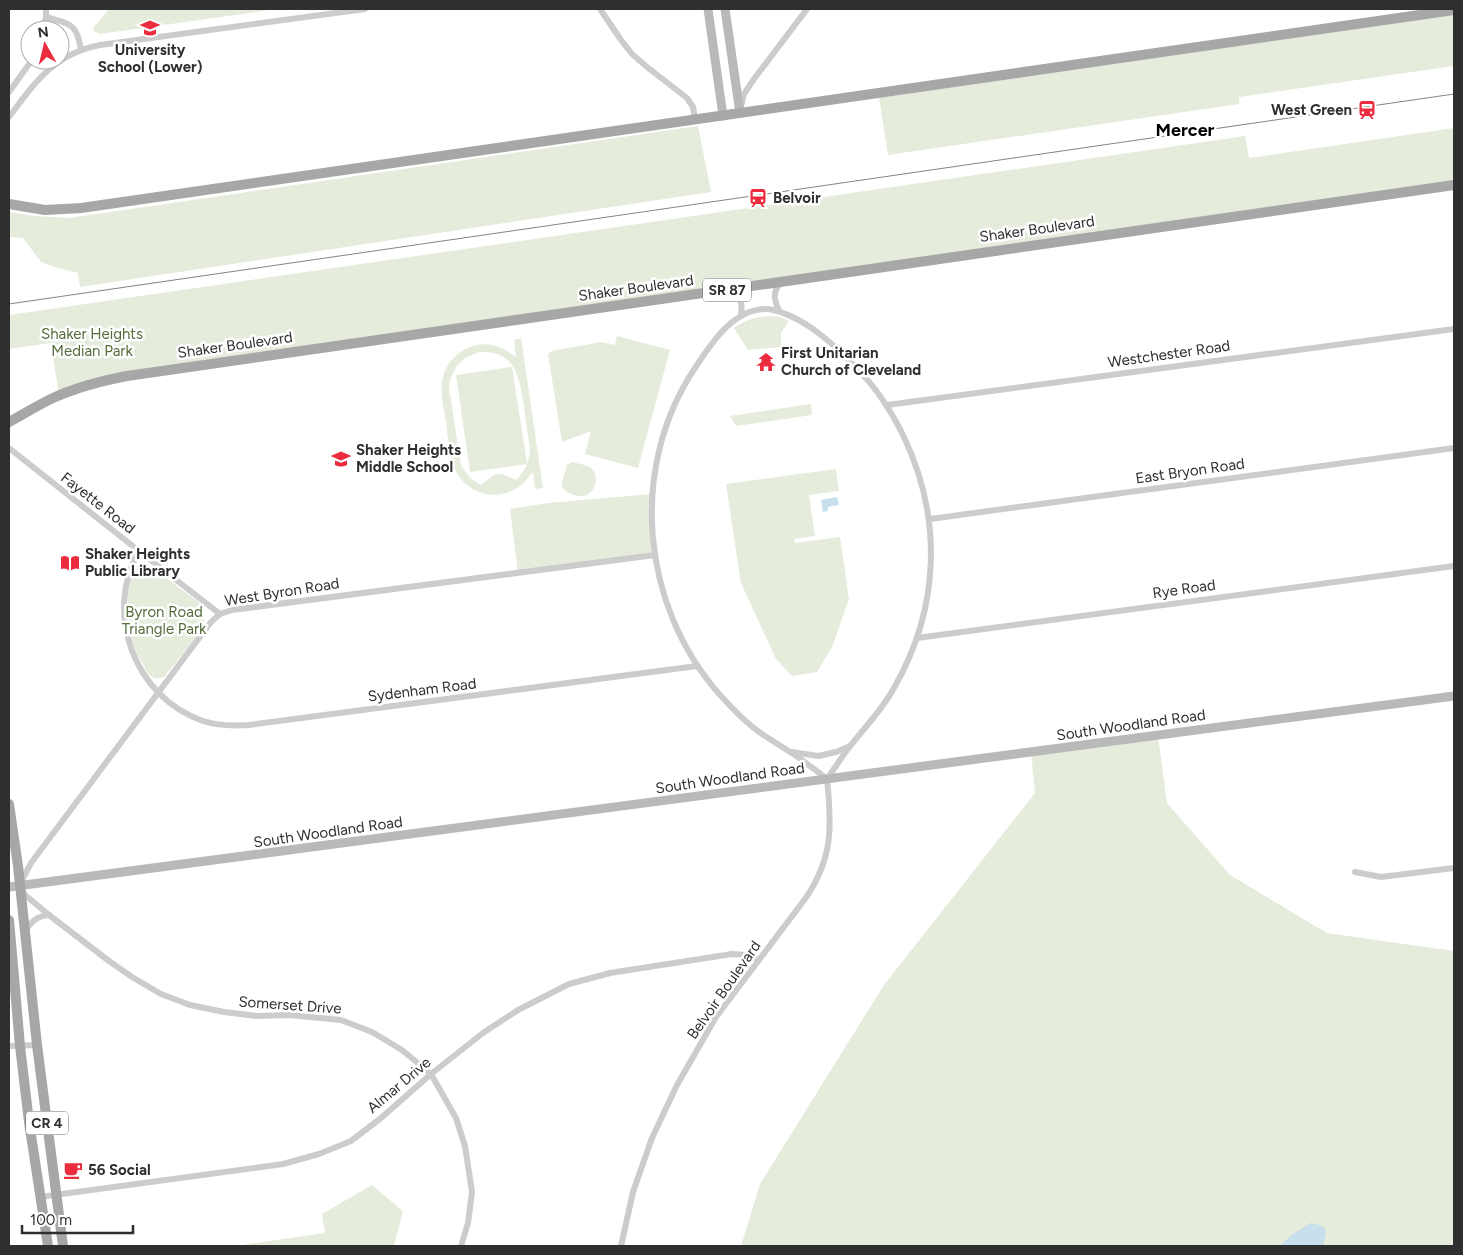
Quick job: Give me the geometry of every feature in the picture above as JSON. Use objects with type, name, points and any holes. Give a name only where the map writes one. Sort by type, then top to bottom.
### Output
[{"type":"main road","points":[[9,204],[45,210],[81,208],[1454,10]]},
{"type":"main road","name":"Shaker Boulevard","points":[[9,422],[68,392],[92,383],[127,376],[1454,185]]},
{"type":"main road","name":"CR 4","points":[[9,804],[14,887],[25,932],[37,1045],[63,1246]]},
{"type":"main road","points":[[9,920],[12,992],[48,1246]]},
{"type":"street","points":[[45,20],[46,9]]},
{"type":"street","points":[[9,117],[44,73],[81,50],[100,45],[365,9]]},
{"type":"street","points":[[600,9],[632,54],[687,98],[693,107],[695,120]]},
{"type":"street","points":[[708,9],[723,116]]},
{"type":"street","points":[[726,9],[740,113]]},
{"type":"street","points":[[740,113],[742,99],[747,90],[807,9]]},
{"type":"street","points":[[46,17],[73,27],[78,34],[81,50]]},
{"type":"street","points":[[9,92],[25,70]]},
{"type":"street","points":[[718,82],[727,88],[735,81]]},
{"type":"street","points":[[779,311],[774,295],[781,282]]},
{"type":"street","points":[[732,289],[741,300],[741,316]]},
{"type":"street","points":[[760,309],[779,311],[810,328],[837,349],[869,381],[887,404],[913,457],[930,519],[931,552],[929,583],[917,638],[902,674],[884,705],[851,745],[827,779],[749,724],[721,696],[697,666],[682,641],[671,616],[654,555],[652,494],[664,432],[676,403],[691,375],[718,338],[741,316],[760,309]]},
{"type":"street","name":"Westchester Road","points":[[887,404],[1454,329]]},
{"type":"street","name":"Fayette Road","points":[[9,448],[220,614]]},
{"type":"street","name":"East Bryon Road","points":[[930,519],[1454,448]]},
{"type":"street","name":"Sydenham Road","points":[[139,551],[130,568],[124,589],[124,621],[134,659],[158,693],[178,709],[196,718],[216,724],[236,726],[697,666]]},
{"type":"street","name":"West Byron Road","points":[[14,887],[211,622],[220,614],[232,610],[654,555]]},
{"type":"street","name":"Rye Road","points":[[917,638],[1454,566]]},
{"type":"street","name":"South Woodland Road","points":[[14,887],[1454,696]]},
{"type":"street","points":[[791,752],[818,756],[836,752],[851,745]]},
{"type":"street","name":"Belvoir Boulevard","points":[[621,1246],[633,1192],[652,1138],[677,1085],[716,1017],[805,899],[822,869],[828,848],[831,825],[827,779]]},
{"type":"street","points":[[1355,872],[1381,877],[1454,868]]},
{"type":"street","name":"Somerset Drive","points":[[14,887],[132,978],[161,994],[190,1005],[224,1012],[257,1016],[289,1015],[341,1020],[372,1032],[402,1050],[431,1074],[456,1118],[465,1146],[472,1192],[468,1224],[461,1246]]},
{"type":"street","points":[[25,932],[33,920],[39,916],[49,915]]},
{"type":"street","name":"Almar Drive","points":[[40,1197],[283,1164],[319,1154],[351,1141],[381,1118],[431,1074],[490,1028],[518,1010],[569,984],[610,973],[732,954],[744,954],[758,960]]},
{"type":"street","points":[[9,1046],[37,1045]]},
{"type":"green space","points":[[109,9],[277,9],[100,34],[95,32],[93,28]]},
{"type":"green space","points":[[1454,15],[1454,66],[1239,97],[1239,104],[888,155],[879,98]]},
{"type":"green space","points":[[698,126],[711,192],[80,287],[78,273],[41,262],[23,238],[9,237],[9,212],[69,218]]},
{"type":"green space","name":"Shaker Heights Median Park","points":[[1454,128],[1454,184],[138,375],[59,396],[51,343],[9,349],[9,315],[1245,136],[1249,158]]},
{"type":"green space","points":[[768,316],[780,317],[789,321],[781,333],[781,347],[748,350],[734,328],[750,319]]},
{"type":"green space","points":[[617,336],[670,350],[638,468],[585,454],[591,431],[562,442],[548,354],[552,351],[601,342],[615,345]]},
{"type":"green space","points":[[521,338],[543,488],[535,489],[533,472],[517,488],[499,495],[490,495],[472,489],[459,476],[454,467],[442,399],[442,382],[451,361],[463,350],[487,344],[502,348],[516,357],[514,340]],"holes":[[[479,352],[492,353],[509,361],[518,376],[530,450],[526,466],[516,480],[497,474],[481,485],[470,478],[461,465],[449,387],[456,367],[465,358]]]},
{"type":"green space","points":[[512,367],[527,464],[470,472],[456,375]]},
{"type":"green space","points":[[811,404],[812,415],[736,426],[730,416]]},
{"type":"green space","points":[[572,462],[586,465],[592,469],[596,476],[596,482],[592,491],[587,495],[572,494],[563,488],[562,483],[567,465]]},
{"type":"green space","points":[[836,469],[839,491],[809,495],[815,536],[794,539],[795,543],[840,537],[849,599],[832,647],[817,672],[792,676],[776,659],[741,583],[726,484]]},
{"type":"green space","points":[[652,494],[655,555],[518,573],[510,509],[548,503]]},
{"type":"green space","name":"Byron Road Triangle Park","points":[[146,563],[200,603],[204,616],[202,627],[193,641],[165,676],[158,678],[149,675],[139,657],[132,641],[129,624],[128,593],[132,574],[136,567]]},
{"type":"green space","points":[[1158,736],[1167,803],[1230,875],[1327,933],[1454,951],[1454,1246],[741,1246],[760,1184],[884,985],[1035,793],[1031,752]]},
{"type":"green space","points":[[372,1185],[403,1211],[394,1246],[236,1246],[325,1233],[322,1214]]},
{"type":"water","points":[[837,497],[839,505],[828,507],[828,511],[823,512],[821,500]]},
{"type":"water","points":[[1310,1223],[1325,1228],[1326,1233],[1323,1246],[1280,1246],[1290,1236]]},
{"type":"tram line","points":[[9,304],[1454,94]]},
{"type":"place","name":"University School (Lower)","points":[[150,28]]},
{"type":"place","name":"West Green","points":[[1367,110]]},
{"type":"place","name":"Belvoir","points":[[758,198]]},
{"type":"place","name":"First Unitarian Church of Cleveland","points":[[766,362]]},
{"type":"place","name":"Shaker Heights Middle School","points":[[341,459]]},
{"type":"place","name":"Shaker Heights Public Library","points":[[70,563]]},
{"type":"place","name":"56 Social","points":[[73,1170]]},
{"type":"district","name":"Mercer","points":[[1185,130]]}]
